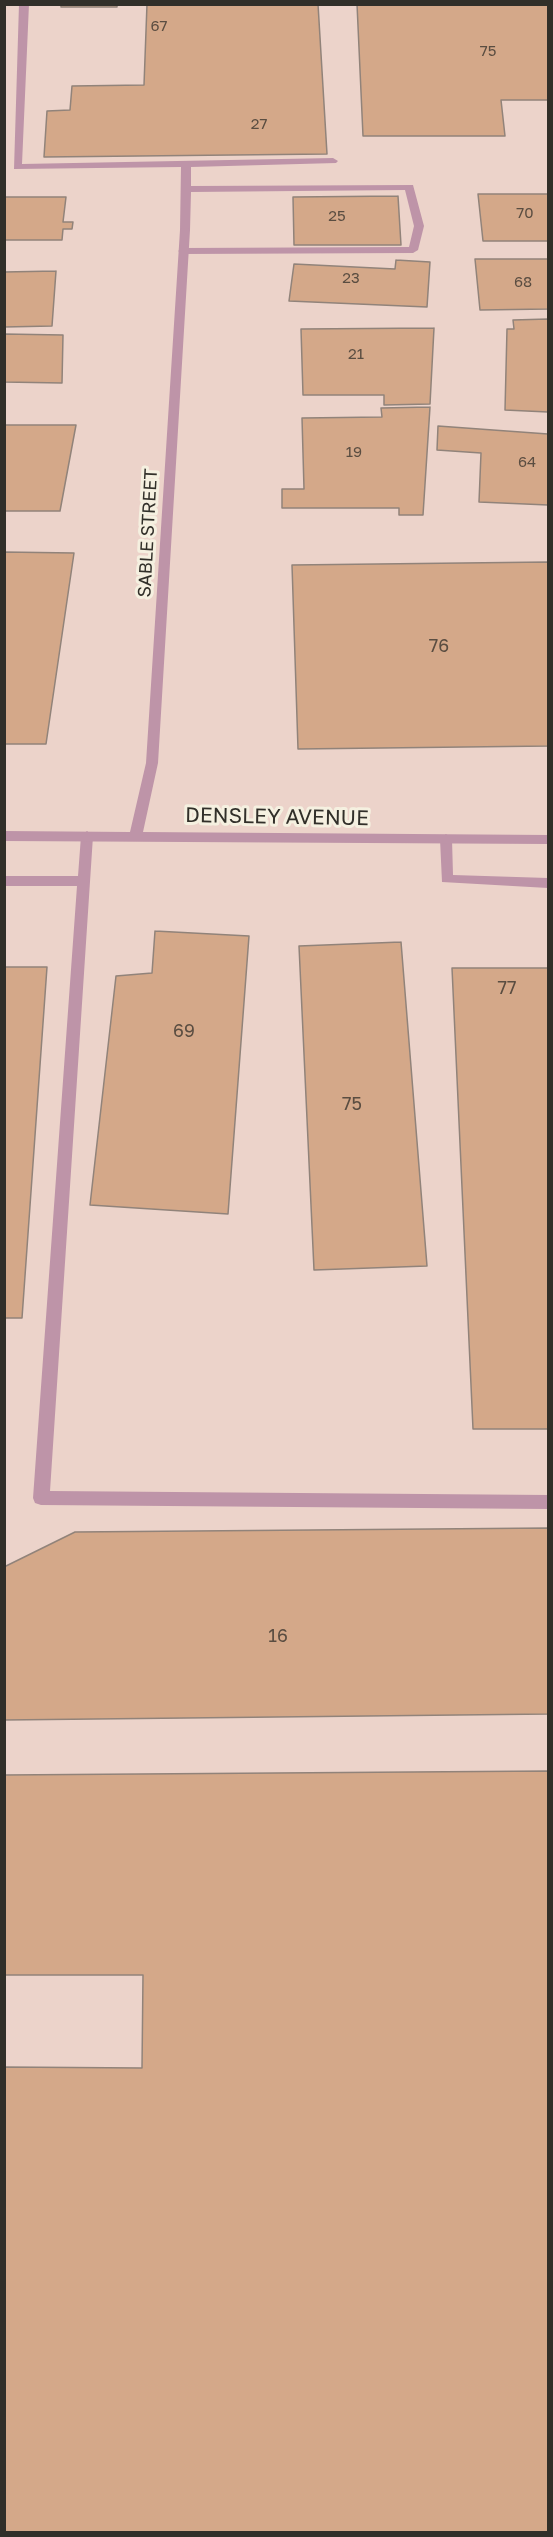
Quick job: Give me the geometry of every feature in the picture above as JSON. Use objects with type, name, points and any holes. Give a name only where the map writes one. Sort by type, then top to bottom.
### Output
[{"type":"street","points":[[24,4],[16,167],[333,161]]},
{"type":"street","name":"SABLE STREET","points":[[136,835],[152,763],[185,230],[186,164]]},
{"type":"street","points":[[183,251],[413,249],[419,226],[409,187],[185,189]]},
{"type":"street","name":"DENSLEY AVENUE","points":[[4,836],[136,835],[549,840]]},
{"type":"street","points":[[87,836],[41,1498],[549,1502]]},
{"type":"street","points":[[446,839],[447,879],[549,883]]},
{"type":"street","points":[[4,881],[84,881]]},
{"type":"shaded area","points":[[5,5],[548,5],[548,2532],[5,2532]]},
{"type":"building","points":[[61,4],[117,4],[117,7],[61,7]]},
{"type":"building","points":[[147,4],[318,4],[327,154],[44,157],[47,111],[70,110],[72,86],[144,85]]},
{"type":"building","points":[[357,4],[548,4],[548,100],[501,100],[505,136],[363,136]]},
{"type":"building","points":[[478,194],[548,194],[548,241],[483,241]]},
{"type":"building","points":[[398,196],[401,245],[294,245],[293,197]]},
{"type":"building","points":[[4,197],[66,197],[63,222],[73,222],[72,229],[63,229],[62,240],[4,240]]},
{"type":"building","points":[[475,259],[548,259],[548,309],[480,310]]},
{"type":"building","points":[[396,260],[430,262],[427,307],[289,301],[294,264],[395,269]]},
{"type":"building","points":[[56,271],[52,326],[4,327],[4,272]]},
{"type":"building","points":[[548,319],[548,412],[505,410],[507,329],[514,329],[513,320]]},
{"type":"building","points":[[434,328],[430,404],[384,405],[384,395],[303,395],[301,329]]},
{"type":"building","points":[[4,334],[63,335],[62,383],[4,382]]},
{"type":"building","points":[[430,407],[423,515],[399,515],[399,508],[282,508],[282,489],[304,489],[302,418],[382,417],[381,408]]},
{"type":"building","points":[[4,425],[76,425],[60,511],[4,511]]},
{"type":"building","points":[[438,426],[548,434],[548,505],[479,502],[481,453],[437,450]]},
{"type":"building","points":[[4,552],[74,553],[46,744],[4,744]]},
{"type":"building","points":[[548,562],[548,746],[298,749],[292,565]]},
{"type":"building","points":[[155,931],[249,936],[228,1214],[90,1205],[116,976],[152,973]]},
{"type":"building","points":[[401,942],[427,1266],[314,1270],[299,946]]},
{"type":"building","points":[[4,967],[47,967],[22,1318],[4,1318]]},
{"type":"building","points":[[452,968],[548,968],[548,1429],[473,1429]]},
{"type":"building","points":[[548,1528],[548,1714],[4,1720],[4,1567],[75,1532]]},
{"type":"building","points":[[548,1771],[548,2532],[4,2532],[4,2067],[142,2068],[143,1975],[4,1975],[4,1775]]}]
